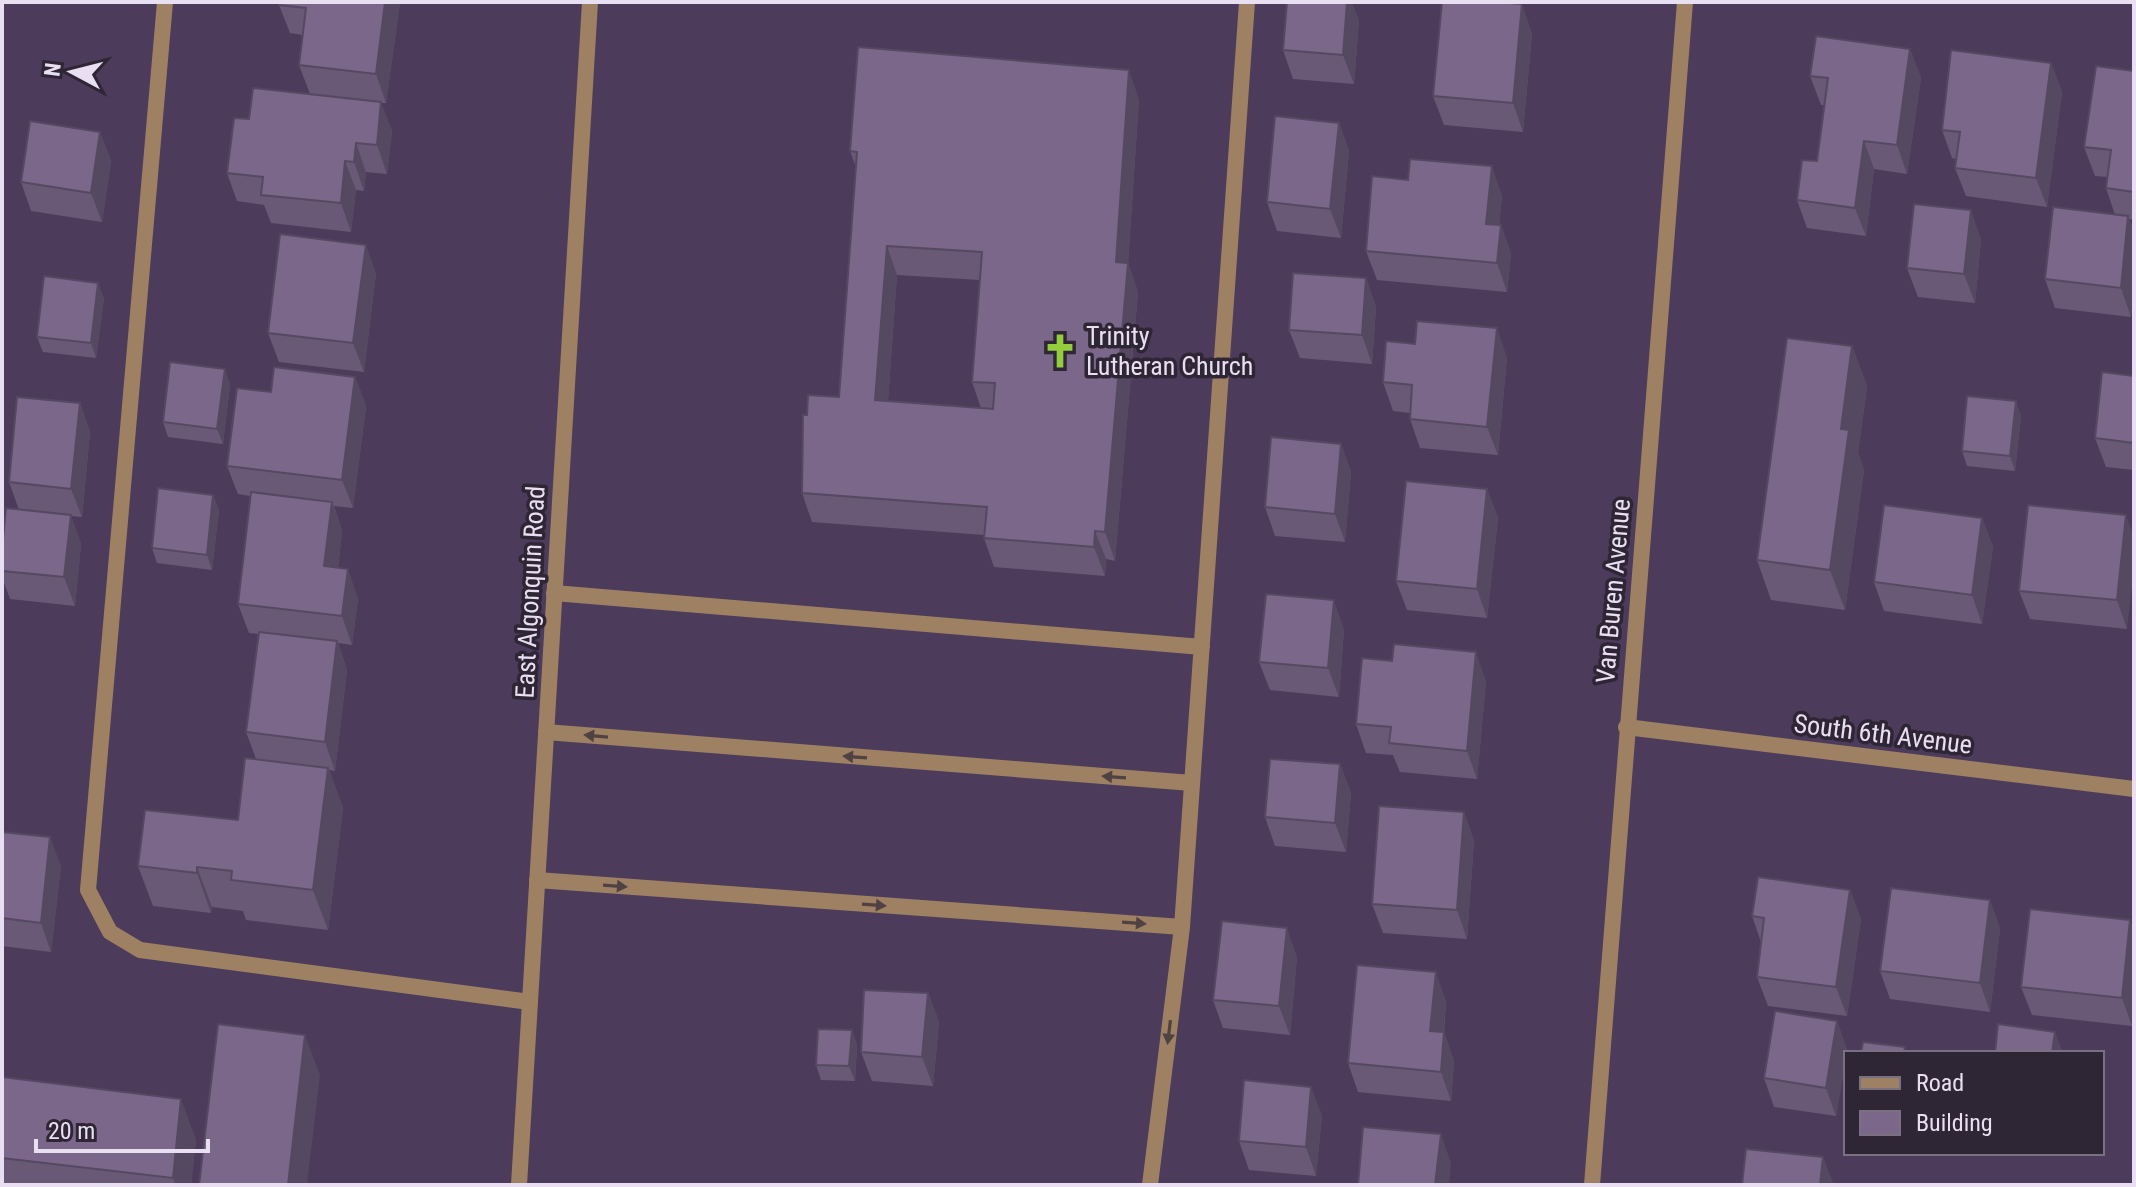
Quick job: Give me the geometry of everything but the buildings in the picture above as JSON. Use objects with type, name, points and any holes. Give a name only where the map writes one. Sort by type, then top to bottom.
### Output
[{"type":"street","points":[[165,2],[88,890],[110,932],[140,950],[530,1002]]},
{"type":"street","name":"East Algonquin Road","points":[[519,1185],[590,2]]},
{"type":"street","points":[[1150,1185],[1182,927],[1247,2]]},
{"type":"street","name":"Van Buren Avenue","points":[[1592,1185],[1685,2]]},
{"type":"street","points":[[554,593],[1202,647]]},
{"type":"street","name":"South 6th Avenue","points":[[1626,727],[2134,789]]},
{"type":"street","points":[[546,732],[1192,783]]},
{"type":"street","points":[[537,880],[1182,927]]},
{"type":"place","name":"Trinity Lutheran Church","points":[[1060,351]]}]
